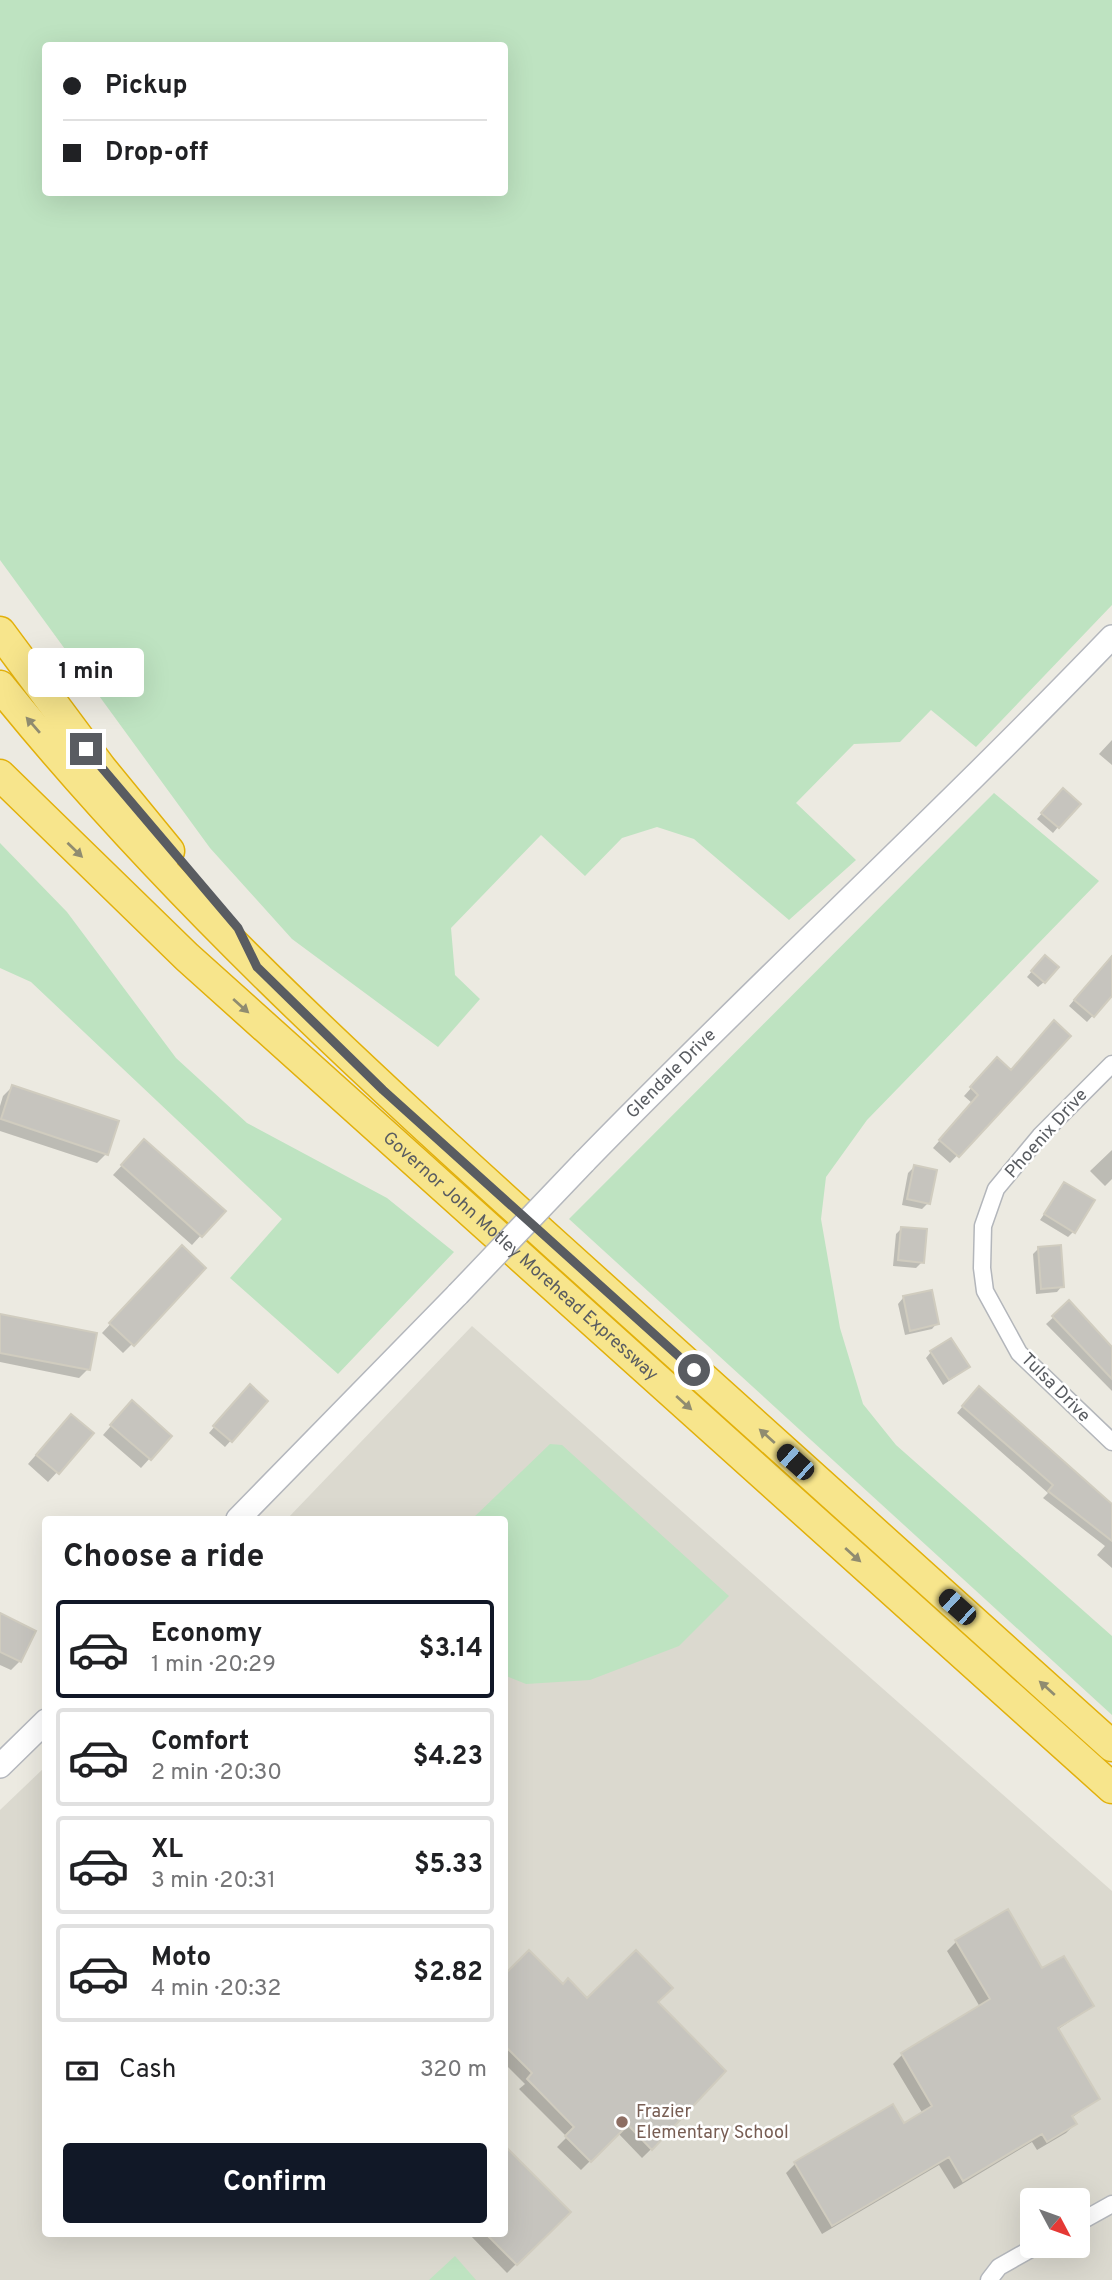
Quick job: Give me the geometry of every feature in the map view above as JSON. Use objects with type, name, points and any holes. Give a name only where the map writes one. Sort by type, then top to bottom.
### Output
[{"type":"highway","points":[[0,632],[100,768],[238,928],[257,967]]},
{"type":"highway","name":"Governor John Motley Morehead Expressway","points":[[0,686],[123,828],[257,967],[383,1090],[1112,1746]]},
{"type":"highway","points":[[0,775],[26,803]]},
{"type":"highway","points":[[0,788],[26,803]]},
{"type":"highway","name":"Governor John Motley Morehead Expressway","points":[[26,803],[187,957],[1112,1788]]},
{"type":"street","name":"Glendale Drive","points":[[241,1516],[689,1055],[986,768],[1112,637]]},
{"type":"street","name":"Phoenix Drive","points":[[985,1291],[983,1226],[996,1189],[1040,1136],[1112,1064]]},
{"type":"street","name":"Tulsa Drive","points":[[985,1291],[1019,1353],[1112,1442]]},
{"type":"street","points":[[0,1766],[42,1725]]},
{"type":"street","points":[[1090,2216],[1112,2204]]},
{"type":"street","points":[[989,2280],[999,2267],[1020,2255]]},
{"type":"shaded area","points":[[472,1326],[1112,1891],[1112,2280],[0,2280],[0,1810],[42,1770],[42,2237],[508,2237],[508,1516],[290,1516]]},
{"type":"green space","points":[[0,0],[1112,0],[1112,605],[976,747],[931,710],[900,742],[854,744],[796,803],[856,860],[789,920],[694,839],[657,827],[622,838],[585,876],[541,835],[451,928],[455,975],[480,999],[438,1047],[292,939],[210,848],[0,560]]},
{"type":"green space","points":[[994,793],[1099,881],[867,1120],[826,1177],[821,1219],[840,1328],[863,1404],[896,1445],[1112,1636],[1112,1715],[569,1219]]},
{"type":"green space","points":[[0,843],[67,912],[176,1058],[247,1123],[387,1198],[454,1252],[338,1374],[230,1278],[282,1219],[31,982],[0,968]]},
{"type":"green space","points":[[550,1444],[562,1445],[729,1596],[679,1646],[590,1680],[526,1684],[508,1677],[508,1516],[475,1516]]},
{"type":"green space","points":[[455,2256],[476,2280],[429,2280]]},
{"type":"building","points":[[1063,788],[1081,804],[1059,828],[1041,813]]},
{"type":"building","points":[[1045,955],[1059,967],[1045,983],[1031,971]]},
{"type":"building","points":[[1112,956],[1112,996],[1094,1017],[1074,1000]]},
{"type":"building","points":[[1054,1020],[1071,1036],[959,1157],[939,1140],[978,1095],[970,1087],[997,1057],[1011,1070]]},
{"type":"building","points":[[12,1085],[119,1121],[108,1155],[1,1119]]},
{"type":"building","points":[[144,1139],[226,1211],[202,1237],[121,1165]]},
{"type":"building","points":[[914,1165],[937,1170],[930,1204],[907,1199]]},
{"type":"building","points":[[1064,1182],[1095,1200],[1075,1233],[1044,1214]]},
{"type":"building","points":[[901,1227],[927,1229],[924,1263],[898,1260]]},
{"type":"building","points":[[182,1245],[206,1268],[134,1346],[109,1323]]},
{"type":"building","points":[[1061,1245],[1064,1287],[1041,1289],[1038,1247]]},
{"type":"building","points":[[932,1290],[939,1324],[910,1331],[903,1296]]},
{"type":"building","points":[[1069,1300],[1112,1347],[1112,1379],[1052,1316]]},
{"type":"building","points":[[0,1314],[97,1333],[90,1370],[0,1353]]},
{"type":"building","points":[[951,1338],[970,1367],[949,1380],[930,1351]]},
{"type":"building","points":[[250,1384],[268,1401],[232,1442],[213,1426]]},
{"type":"building","points":[[979,1386],[1112,1504],[1112,1541],[1048,1491],[1053,1485],[962,1406]]},
{"type":"building","points":[[132,1400],[172,1436],[151,1460],[110,1425]]},
{"type":"building","points":[[71,1414],[94,1433],[59,1474],[36,1455]]},
{"type":"building","points":[[0,1613],[36,1631],[21,1662],[0,1652]]},
{"type":"building","points":[[1008,1909],[1042,1968],[1064,1956],[1094,2006],[1058,2028],[1100,2099],[1072,2116],[1077,2124],[1047,2142],[1042,2134],[963,2181],[949,2157],[832,2226],[794,2162],[893,2104],[904,2123],[932,2106],[901,2053],[990,1999],[955,1940]]},
{"type":"building","points":[[529,1950],[563,1984],[568,1978],[587,1998],[636,1950],[673,1988],[658,2002],[726,2071],[652,2150],[628,2125],[591,2162],[565,2136],[574,2127],[527,2079],[532,2073],[508,2049],[508,1971]]},
{"type":"building","points":[[508,2149],[571,2212],[517,2265],[489,2237],[508,2237]]},
{"type":"place","name":"Frazier Elementary School","points":[[622,2122]]},
{"type":"route","points":[[86,749],[173,856],[238,928],[257,967],[383,1090],[694,1370]]}]
